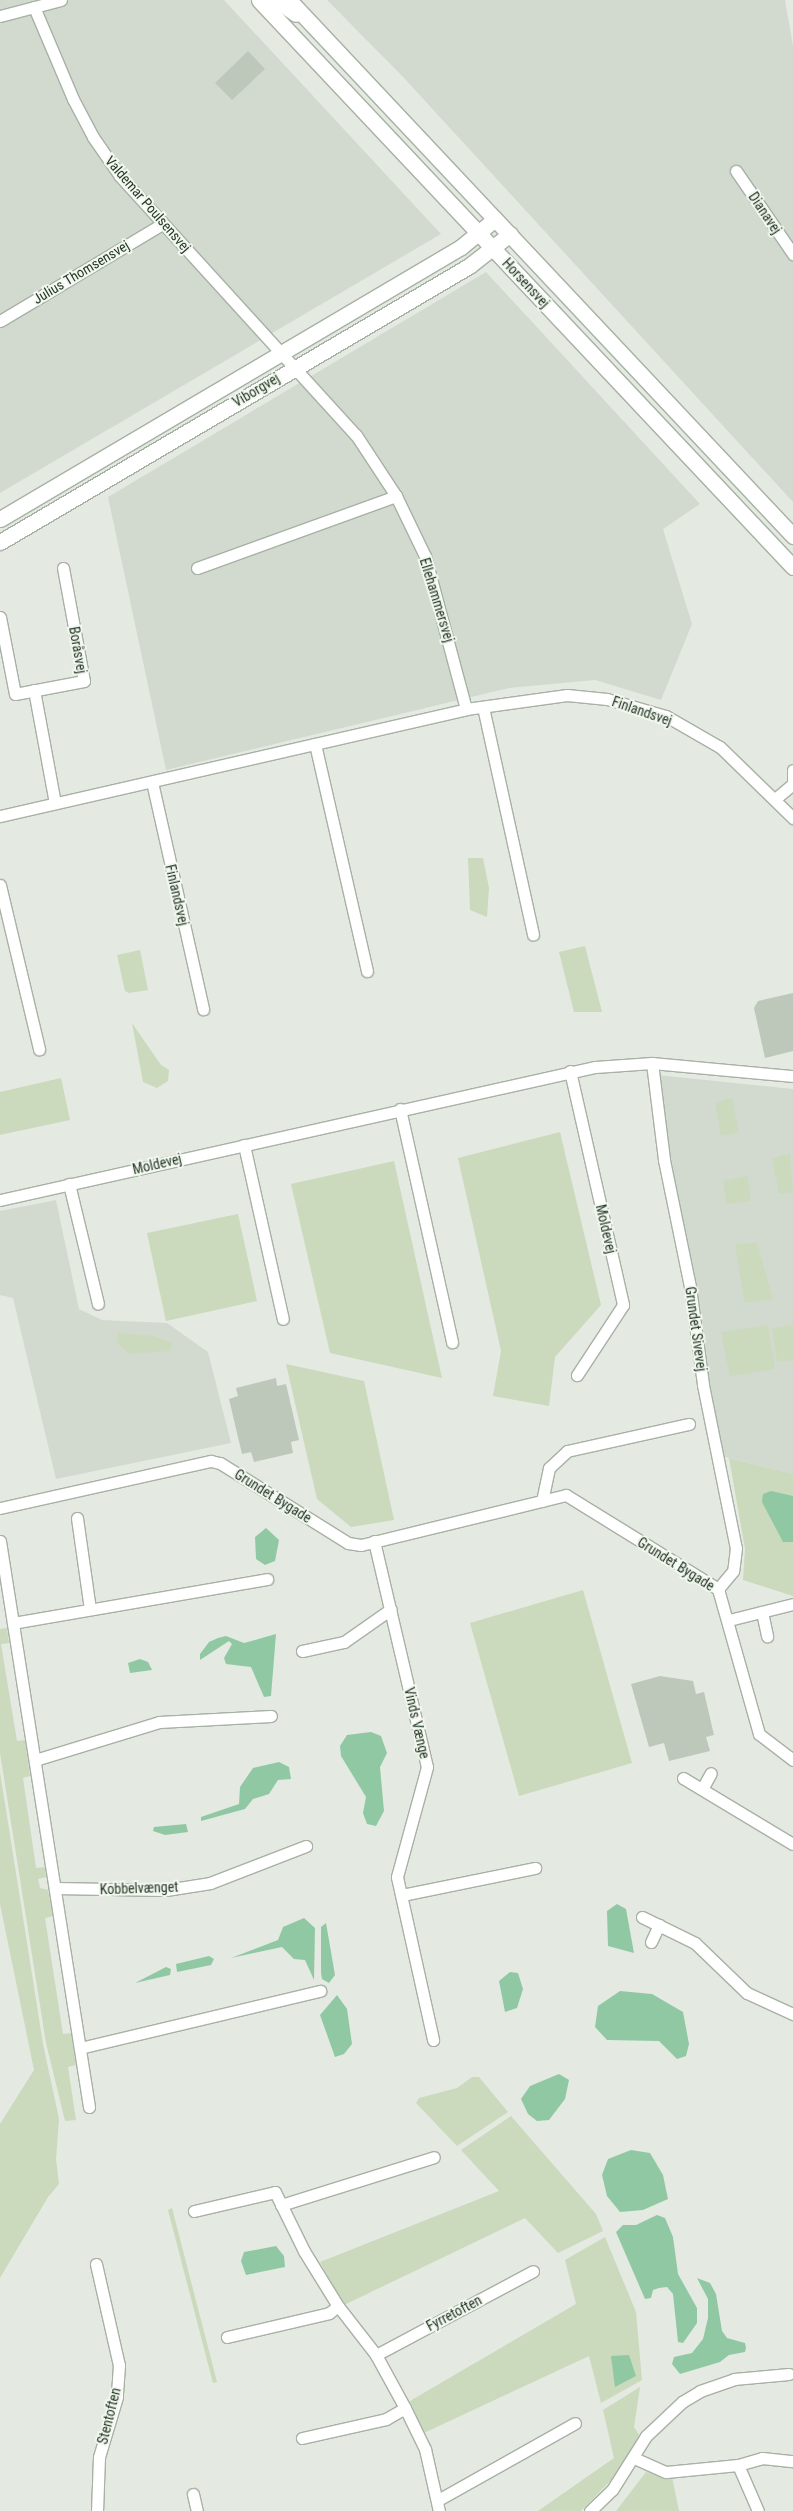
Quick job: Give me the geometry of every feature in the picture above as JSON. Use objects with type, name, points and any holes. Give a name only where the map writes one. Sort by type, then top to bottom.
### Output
[{"type":"main road","name":"Horsensvej","points":[[259,0],[479,233],[502,241],[659,394],[793,536]]},
{"type":"main road","points":[[276,0],[310,22]]},
{"type":"main road","name":"Horsensvej","points":[[289,0],[495,219],[502,241],[746,518],[793,567]]},
{"type":"main road","name":"Viborgvej","points":[[0,519],[479,233],[495,219]]},
{"type":"main road","name":"Viborgvej","points":[[0,542],[502,241]]},
{"type":"main road","points":[[746,518],[770,529],[793,554]]},
{"type":"street","points":[[0,16],[61,0]]},
{"type":"street","name":"Valdemar Poulsensvej","points":[[34,7],[93,137],[120,176],[162,224],[296,366]]},
{"type":"street","name":"Dianavej","points":[[736,171],[793,254]]},
{"type":"street","name":"Julius Thomsensvej","points":[[0,321],[162,224]]},
{"type":"street","name":"Ellehammersvej","points":[[296,366],[356,435],[396,496],[425,556],[466,709]]},
{"type":"street","points":[[197,568],[396,496]]},
{"type":"street","name":"Boråsvej","points":[[0,616],[15,694],[84,681],[64,568]]},
{"type":"street","points":[[34,690],[55,803]]},
{"type":"street","name":"Finlandsvej","points":[[0,816],[466,709],[567,696],[607,699],[666,716],[720,747],[793,818]]},
{"type":"street","points":[[483,707],[533,935]]},
{"type":"street","points":[[315,744],[367,971]]},
{"type":"street","points":[[775,799],[793,784],[793,770]]},
{"type":"street","name":"Finlandsvej","points":[[152,782],[203,1009]]},
{"type":"street","points":[[0,885],[39,1049]]},
{"type":"street","name":"Moldevej","points":[[0,1200],[570,1071],[652,1063],[793,1076]]},
{"type":"street","name":"Grundet Sivevej","points":[[652,1063],[703,1385],[736,1548],[733,1572],[718,1589]]},
{"type":"street","name":"Moldevej","points":[[570,1071],[623,1304],[577,1375]]},
{"type":"street","points":[[400,1109],[452,1342]]},
{"type":"street","points":[[244,1144],[283,1319]]},
{"type":"street","points":[[69,1184],[98,1304]]},
{"type":"street","points":[[542,1501],[549,1468],[568,1451],[689,1424]]},
{"type":"street","name":"Grundet Bygade","points":[[0,1508],[211,1461],[220,1463],[348,1543],[374,1541],[566,1496],[718,1589],[729,1620],[759,1734],[793,1760]]},
{"type":"street","points":[[76,1518],[90,1609]]},
{"type":"street","points":[[0,1541],[89,2107]]},
{"type":"street","name":"Vinds Vænge","points":[[374,1541],[427,1766],[400,1866],[402,1895],[434,2040]]},
{"type":"street","points":[[13,1623],[266,1579]]},
{"type":"street","points":[[729,1620],[793,1604]]},
{"type":"street","points":[[302,1651],[344,1642],[391,1610]]},
{"type":"street","points":[[762,1612],[767,1636]]},
{"type":"street","points":[[35,1760],[159,1722],[271,1716]]},
{"type":"street","points":[[702,1789],[711,1773]]},
{"type":"street","points":[[683,1778],[793,1844]]},
{"type":"street","name":"Kobbelvænget","points":[[55,1888],[166,1890],[210,1883],[306,1846]]},
{"type":"street","points":[[402,1895],[535,1868]]},
{"type":"street","points":[[642,1917],[695,1943],[747,1993],[793,2014]]},
{"type":"street","points":[[651,1942],[659,1925]]},
{"type":"street","points":[[80,2048],[320,1991]]},
{"type":"street","points":[[281,2205],[434,2157]]},
{"type":"street","points":[[194,2212],[275,2192],[338,2306],[376,2355],[405,2408],[425,2449],[438,2506],[575,2423]]},
{"type":"street","name":"Stentoften","points":[[96,2264],[119,2365],[117,2397],[99,2457],[97,2511]]},
{"type":"street","name":"Fyrretoften","points":[[376,2355],[533,2271]]},
{"type":"street","points":[[227,2337],[329,2313],[338,2306]]},
{"type":"street","points":[[590,2511],[612,2490],[655,2426],[700,2390],[742,2377],[789,2374]]},
{"type":"street","points":[[302,2438],[386,2418],[405,2408]]},
{"type":"street","points":[[634,2458],[666,2472],[738,2465],[762,2458],[793,2461]]},
{"type":"street","points":[[738,2465],[758,2511]]},
{"type":"street","points":[[192,2494],[197,2511]]},
{"type":"shaded area","points":[[0,0],[224,0],[441,234],[0,493]]},
{"type":"shaded area","points":[[327,0],[785,0],[793,46],[793,502],[404,78]]},
{"type":"shaded area","points":[[486,272],[700,504],[663,529],[692,624],[661,700],[595,680],[509,688],[166,770],[108,497]]},
{"type":"shaded area","points":[[468,858],[483,858],[489,888],[487,917],[470,910]]},
{"type":"shaded area","points":[[585,946],[602,1012],[574,1012],[559,952]]},
{"type":"shaded area","points":[[140,950],[148,990],[129,993],[125,991],[117,955]]},
{"type":"shaded area","points":[[132,1023],[161,1065],[169,1070],[168,1081],[157,1088],[143,1082]]},
{"type":"shaded area","points":[[657,1075],[793,1089],[793,1474],[722,1456]]},
{"type":"shaded area","points":[[61,1078],[70,1120],[0,1135],[0,1092]]},
{"type":"shaded area","points":[[732,1098],[739,1132],[721,1136],[715,1102]]},
{"type":"shaded area","points":[[560,1132],[601,1305],[555,1357],[549,1406],[493,1396],[501,1351],[458,1158]]},
{"type":"shaded area","points":[[790,1154],[793,1192],[779,1194],[772,1158]]},
{"type":"shaded area","points":[[394,1161],[442,1378],[330,1353],[291,1184]]},
{"type":"shaded area","points":[[747,1176],[751,1201],[727,1204],[723,1181]]},
{"type":"shaded area","points":[[56,1200],[79,1309],[102,1320],[167,1323],[208,1352],[231,1443],[56,1479],[13,1298],[0,1295],[0,1211]]},
{"type":"shaded area","points":[[238,1214],[257,1301],[166,1321],[147,1233]]},
{"type":"shaded area","points":[[757,1242],[773,1299],[745,1303],[735,1245]]},
{"type":"shaded area","points":[[768,1325],[775,1369],[730,1376],[721,1332]]},
{"type":"shaded area","points":[[793,1325],[793,1360],[777,1362],[772,1328]]},
{"type":"shaded area","points":[[118,1333],[154,1336],[172,1343],[171,1351],[130,1354],[117,1343]]},
{"type":"shaded area","points":[[286,1364],[364,1381],[394,1520],[351,1527],[317,1499]]},
{"type":"shaded area","points":[[729,1458],[793,1474],[793,1596],[743,1580],[745,1549]]},
{"type":"shaded area","points":[[771,1491],[793,1496],[793,1542],[783,1542],[762,1502],[763,1494]]},
{"type":"shaded area","points":[[266,1528],[279,1540],[275,1561],[265,1565],[256,1559],[255,1537]]},
{"type":"shaded area","points":[[583,1590],[632,1763],[519,1796],[470,1623]]},
{"type":"shaded area","points":[[7,1628],[9,1643],[1,1644],[17,1741],[25,1740],[30,1776],[23,1778],[36,1868],[45,1867],[46,1877],[38,1879],[40,1888],[48,1890],[53,1916],[45,1918],[63,2034],[71,2033],[76,2065],[68,2067],[76,2120],[65,2121],[46,2043],[0,1753],[0,1629]]},
{"type":"shaded area","points":[[276,1634],[271,1696],[264,1697],[251,1667],[226,1664],[224,1658],[232,1644],[229,1641],[200,1660],[200,1654],[209,1642],[218,1638],[226,1636],[244,1643]]},
{"type":"shaded area","points":[[140,1659],[148,1662],[152,1670],[130,1673],[128,1663]]},
{"type":"shaded area","points":[[371,1732],[381,1736],[387,1753],[380,1767],[384,1811],[376,1826],[367,1824],[363,1813],[366,1797],[341,1756],[340,1746],[347,1735]]},
{"type":"shaded area","points":[[279,1762],[289,1767],[291,1779],[278,1780],[269,1794],[253,1799],[245,1809],[201,1821],[201,1817],[239,1804],[240,1787],[253,1768]]},
{"type":"shaded area","points":[[0,1772],[43,2044],[59,2119],[56,2159],[59,2184],[48,2197],[0,2278],[0,2124],[34,2070],[0,1904]]},
{"type":"shaded area","points":[[186,1824],[188,1832],[165,1835],[153,1831],[154,1827]]},
{"type":"shaded area","points":[[617,1904],[626,1909],[634,1953],[608,1946],[607,1911]]},
{"type":"shaded area","points":[[304,1918],[315,1928],[314,1980],[305,1960],[294,1959],[282,1947],[231,1958],[278,1940],[283,1927]]},
{"type":"shaded area","points":[[326,1923],[335,1975],[329,1983],[322,1979],[321,1973],[321,1927]]},
{"type":"shaded area","points":[[209,1956],[214,1959],[211,1965],[177,1972],[176,1964]]},
{"type":"shaded area","points":[[166,1967],[171,1969],[170,1975],[135,1983]]},
{"type":"shaded area","points":[[510,1972],[518,1973],[523,1989],[517,2008],[505,2012],[499,1981]]},
{"type":"shaded area","points":[[620,1991],[652,1994],[683,2012],[689,2044],[686,2056],[677,2059],[659,2041],[607,2040],[595,2027],[598,2006]]},
{"type":"shaded area","points":[[337,1995],[347,2009],[352,2044],[344,2054],[335,2057],[320,2015]]},
{"type":"shaded area","points":[[559,2074],[569,2080],[565,2099],[549,2120],[537,2121],[528,2114],[521,2099],[530,2086]]},
{"type":"shaded area","points":[[472,2077],[479,2077],[508,2112],[457,2146],[416,2103],[419,2098],[457,2088]]},
{"type":"shaded area","points":[[511,2116],[596,2214],[603,2231],[558,2253],[525,2218],[344,2305],[320,2262],[499,2191],[461,2150]]},
{"type":"shaded area","points":[[631,2150],[650,2153],[663,2175],[668,2199],[643,2210],[620,2212],[607,2196],[602,2175],[608,2159]]},
{"type":"shaded area","points":[[172,2208],[217,2382],[213,2383],[168,2210]]},
{"type":"shaded area","points":[[657,2215],[665,2218],[673,2237],[678,2274],[697,2308],[697,2323],[683,2343],[678,2342],[673,2294],[667,2287],[659,2288],[653,2290],[651,2298],[645,2299],[616,2232],[623,2225],[636,2225]]},
{"type":"shaded area","points":[[605,2237],[636,2312],[642,2380],[601,2403],[589,2356],[424,2433],[410,2401],[576,2304],[565,2260]]},
{"type":"shaded area","points":[[276,2246],[284,2256],[285,2267],[246,2275],[241,2261],[244,2252]]},
{"type":"shaded area","points":[[697,2278],[710,2283],[716,2294],[722,2331],[727,2338],[745,2343],[746,2348],[745,2352],[729,2355],[720,2362],[680,2374],[672,2364],[674,2357],[692,2353],[703,2339],[708,2318],[708,2299]]},
{"type":"shaded area","points":[[629,2355],[636,2376],[615,2387],[611,2356]]},
{"type":"shaded area","points":[[640,2387],[634,2427],[640,2436],[615,2476],[581,2511],[538,2511],[614,2458],[603,2410]]},
{"type":"shaded area","points":[[646,2472],[672,2477],[679,2511],[616,2511]]},
{"type":"building","points":[[248,51],[265,69],[232,100],[215,83]]},
{"type":"building","points":[[793,993],[793,1051],[765,1058],[754,1008],[758,1001]]},
{"type":"building","points":[[276,1378],[277,1386],[286,1384],[299,1440],[291,1442],[293,1453],[254,1462],[251,1452],[242,1454],[229,1399],[238,1396],[236,1388]]},
{"type":"building","points":[[660,1676],[693,1681],[696,1694],[704,1692],[714,1735],[706,1737],[710,1751],[669,1761],[664,1743],[649,1747],[631,1684]]}]
